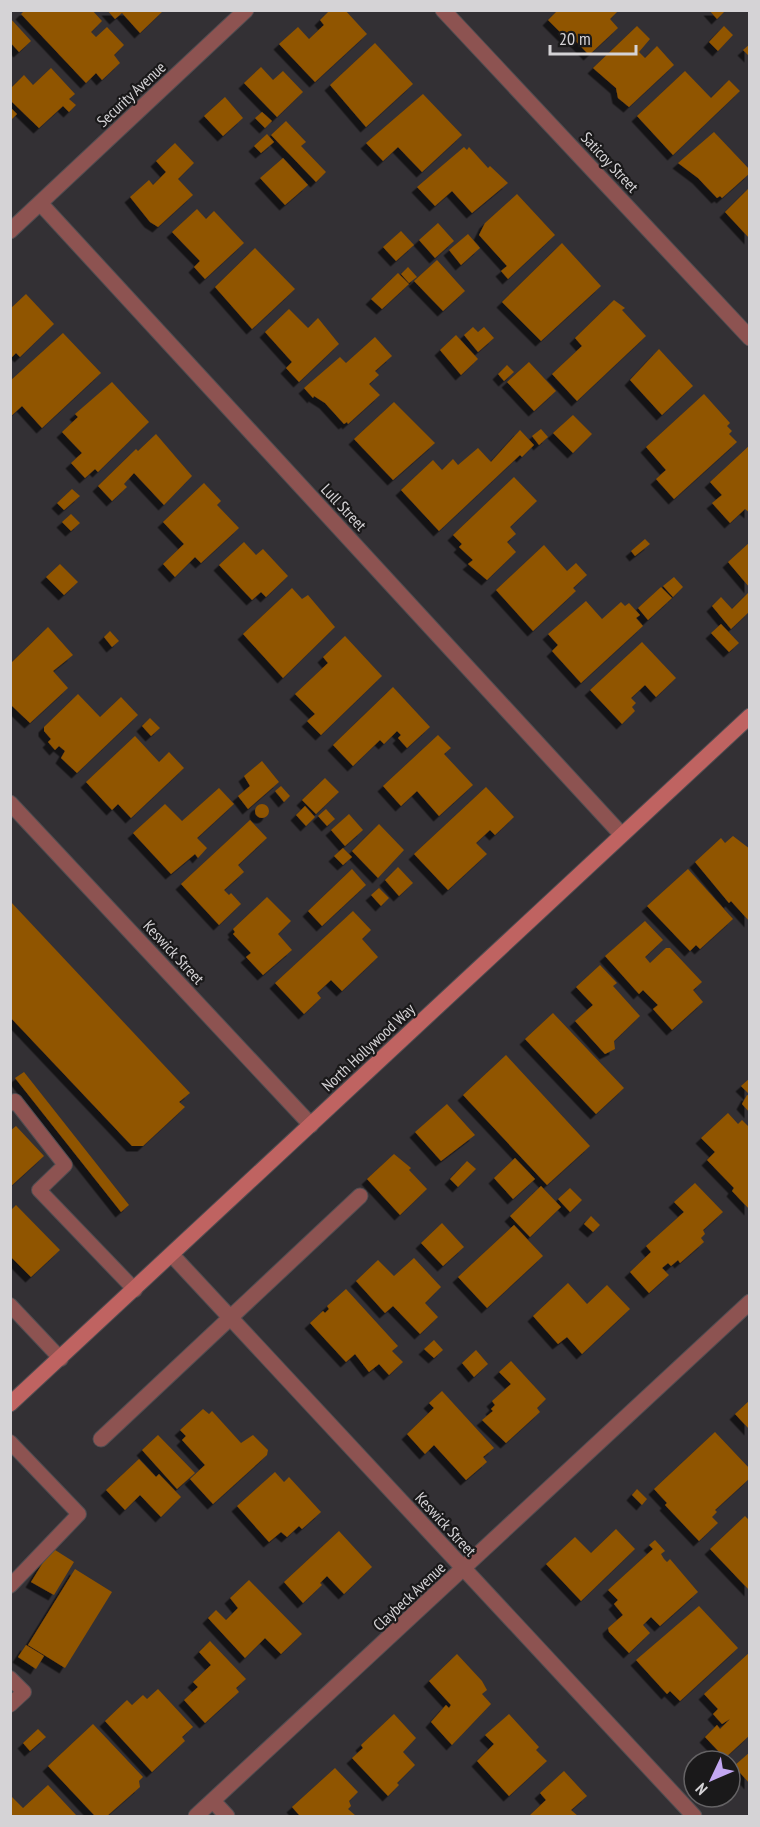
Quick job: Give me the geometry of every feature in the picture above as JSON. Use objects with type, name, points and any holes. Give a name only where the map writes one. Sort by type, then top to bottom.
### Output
[{"type":"main road","name":"North Hollywood Way","points":[[10,1404],[750,716]]},
{"type":"street","name":"Security Avenue","points":[[40,203],[246,10]]},
{"type":"street","name":"Saticoy Street","points":[[443,10],[750,338]]},
{"type":"street","points":[[10,231],[40,203]]},
{"type":"street","name":"Lull Street","points":[[40,203],[621,834]]},
{"type":"street","name":"Keswick Street","points":[[10,803],[311,1125]]},
{"type":"street","points":[[101,1439],[360,1196]]},
{"type":"street","name":"Keswick Street","points":[[172,1255],[694,1816]]},
{"type":"street","name":"Claybeck Avenue","points":[[196,1816],[464,1570],[750,1302]]},
{"type":"street","points":[[213,1801],[227,1816]]},
{"type":"lane","points":[[10,1104],[15,1101],[65,1165],[39,1190],[135,1290]]},
{"type":"lane","points":[[10,1305],[61,1359]]},
{"type":"lane","points":[[10,1442],[79,1514],[10,1586]]},
{"type":"lane","points":[[10,1678],[24,1692],[10,1705]]},
{"type":"building","points":[[25,10],[92,10],[102,21],[91,32],[96,37],[107,27],[124,45],[114,55],[120,63],[102,80],[96,73],[86,83],[21,14]]},
{"type":"building","points":[[107,10],[164,10],[140,33],[122,13],[115,19]]},
{"type":"building","points":[[330,10],[345,10],[367,34],[315,82],[279,44],[298,27],[309,39],[324,25],[320,20]]},
{"type":"building","points":[[558,10],[619,10],[610,19],[618,28],[589,55],[571,36],[567,39],[548,20]]},
{"type":"building","points":[[709,10],[726,10],[717,19]]},
{"type":"building","points":[[10,18],[31,41],[19,52],[10,42]]},
{"type":"building","points":[[637,26],[650,39],[639,52],[645,58],[657,46],[674,65],[629,107],[618,98],[616,88],[593,68]]},
{"type":"building","points":[[724,26],[733,35],[718,51],[709,42]]},
{"type":"building","points":[[375,43],[413,84],[366,127],[330,85]]},
{"type":"building","points":[[750,44],[750,57],[743,50]]},
{"type":"building","points":[[261,67],[273,80],[283,71],[303,92],[277,117],[244,83]]},
{"type":"building","points":[[51,68],[75,94],[69,99],[76,105],[69,112],[63,106],[39,128],[10,100],[10,89],[24,75],[33,85]]},
{"type":"building","points":[[685,71],[711,98],[729,80],[740,91],[673,155],[637,116]]},
{"type":"building","points":[[423,94],[462,135],[422,172],[398,147],[383,161],[366,143]]},
{"type":"building","points":[[225,97],[243,118],[223,136],[204,116]]},
{"type":"building","points":[[10,107],[17,114],[10,121]]},
{"type":"building","points":[[262,112],[272,121],[265,128],[255,118]]},
{"type":"building","points":[[286,121],[306,142],[301,146],[326,172],[316,182],[271,135]]},
{"type":"building","points":[[714,132],[750,170],[750,173],[722,198],[720,196],[717,198],[698,178],[678,163]]},
{"type":"building","points":[[267,134],[274,142],[261,153],[254,146]]},
{"type":"building","points":[[175,143],[194,163],[178,179],[193,195],[158,227],[150,222],[130,197],[149,180],[153,185],[166,172],[156,161]]},
{"type":"building","points":[[464,147],[467,150],[469,147],[488,168],[490,166],[508,183],[472,213],[452,191],[435,206],[417,187]]},
{"type":"building","points":[[283,158],[308,185],[285,205],[260,178]]},
{"type":"building","points":[[750,187],[750,239],[725,212]]},
{"type":"building","points":[[517,194],[555,235],[508,279],[501,271],[507,266],[479,235],[485,223]]},
{"type":"building","points":[[197,209],[206,219],[214,211],[244,243],[205,279],[194,267],[200,261],[172,232]]},
{"type":"building","points":[[438,223],[454,241],[435,258],[419,240]]},
{"type":"building","points":[[401,231],[414,245],[396,261],[383,247]]},
{"type":"building","points":[[468,234],[480,248],[461,265],[449,250]]},
{"type":"building","points":[[562,243],[601,286],[541,341],[502,302]]},
{"type":"building","points":[[255,248],[295,289],[252,329],[215,287]]},
{"type":"building","points":[[437,260],[465,291],[443,311],[414,281]]},
{"type":"building","points":[[408,267],[417,277],[409,283],[401,274]]},
{"type":"building","points":[[398,273],[409,284],[382,309],[371,299]]},
{"type":"building","points":[[26,294],[54,324],[20,357],[16,353],[10,359],[10,309]]},
{"type":"building","points":[[614,300],[625,308],[622,310],[646,336],[577,401],[552,374],[582,346],[575,338]]},
{"type":"building","points":[[289,309],[308,328],[318,318],[339,344],[299,382],[286,368],[292,362],[265,332]]},
{"type":"building","points":[[473,327],[478,332],[484,327],[494,338],[478,352],[464,335]]},
{"type":"building","points":[[63,333],[101,373],[42,428],[22,406],[10,417],[10,381]]},
{"type":"building","points":[[456,335],[478,359],[461,375],[440,350]]},
{"type":"building","points":[[375,337],[392,356],[375,371],[379,375],[369,384],[380,395],[348,424],[347,422],[344,424],[325,403],[314,396],[313,398],[304,388],[340,357],[346,363]]},
{"type":"building","points":[[659,349],[693,386],[662,415],[630,380]]},
{"type":"building","points":[[529,362],[556,391],[534,411],[507,382]]},
{"type":"building","points":[[507,365],[514,372],[504,381],[498,374]]},
{"type":"building","points":[[112,382],[149,422],[98,472],[95,469],[85,478],[71,463],[82,453],[62,432],[78,417],[75,414]]},
{"type":"building","points":[[704,394],[730,423],[727,426],[732,431],[729,434],[737,442],[674,499],[656,479],[666,470],[646,447]]},
{"type":"building","points":[[394,402],[435,443],[393,480],[354,439]]},
{"type":"building","points":[[573,415],[592,434],[573,453],[553,433]]},
{"type":"building","points":[[541,429],[548,437],[539,445],[532,436]]},
{"type":"building","points":[[520,430],[534,445],[522,457],[520,455],[439,531],[401,490],[433,460],[442,470],[453,459],[458,465],[478,448],[491,462]]},
{"type":"building","points":[[156,434],[192,476],[164,505],[134,473],[124,484],[127,487],[112,501],[98,486],[136,449],[138,451]]},
{"type":"building","points":[[750,445],[750,513],[745,509],[730,523],[712,503],[722,495],[710,482]]},
{"type":"building","points":[[514,477],[537,501],[510,527],[516,534],[507,542],[516,552],[487,580],[468,564],[473,560],[459,547],[462,544],[453,535]]},
{"type":"building","points":[[204,483],[221,501],[217,505],[239,528],[201,563],[195,557],[175,577],[163,564],[184,544],[163,522]]},
{"type":"building","points":[[72,489],[80,496],[64,510],[57,503]]},
{"type":"building","points":[[71,514],[80,523],[71,531],[62,522]]},
{"type":"building","points":[[645,539],[650,544],[635,556],[631,551]]},
{"type":"building","points":[[244,542],[256,555],[263,549],[288,576],[266,597],[261,592],[252,600],[219,565]]},
{"type":"building","points":[[750,542],[750,588],[728,562]]},
{"type":"building","points":[[544,545],[567,571],[576,563],[587,575],[573,588],[576,591],[533,631],[496,590]]},
{"type":"building","points":[[60,564],[78,582],[64,595],[46,577]]},
{"type":"building","points":[[674,577],[683,587],[673,597],[663,586]]},
{"type":"building","points":[[661,587],[672,598],[648,620],[638,608]]},
{"type":"building","points":[[292,588],[302,599],[308,595],[335,627],[283,678],[243,634]]},
{"type":"building","points":[[750,591],[750,611],[731,629],[712,606],[721,597],[732,609]]},
{"type":"building","points":[[586,601],[602,619],[621,602],[625,606],[629,603],[640,615],[636,618],[643,626],[581,683],[552,651],[558,645],[548,634]]},
{"type":"building","points":[[721,624],[739,643],[729,652],[711,633]]},
{"type":"building","points":[[48,627],[73,655],[53,671],[68,688],[30,723],[10,704],[10,664]]},
{"type":"building","points":[[110,631],[119,641],[112,647],[104,637]]},
{"type":"building","points":[[345,636],[382,676],[321,735],[307,721],[315,714],[295,694],[328,663],[323,657]]},
{"type":"building","points":[[642,642],[676,678],[656,697],[645,685],[631,698],[636,703],[632,707],[635,711],[622,724],[590,690]]},
{"type":"building","points":[[393,687],[430,727],[407,748],[398,738],[401,735],[397,731],[384,744],[380,740],[353,766],[333,745]]},
{"type":"building","points":[[78,694],[100,717],[121,697],[138,715],[77,773],[61,758],[65,751],[59,746],[55,750],[48,742],[51,739],[44,731],[44,727]]},
{"type":"building","points":[[150,718],[160,728],[151,736],[142,726]]},
{"type":"building","points":[[438,735],[451,748],[444,754],[473,785],[439,816],[417,791],[401,806],[383,786]]},
{"type":"building","points":[[135,736],[159,762],[169,752],[184,768],[131,818],[118,804],[112,810],[86,782]]},
{"type":"building","points":[[262,761],[279,782],[248,809],[238,796],[250,786],[244,776]]},
{"type":"building","points":[[325,778],[339,792],[316,814],[302,800]]},
{"type":"building","points":[[281,786],[290,796],[284,802],[275,791]]},
{"type":"building","points":[[486,787],[514,817],[495,835],[490,830],[476,843],[487,854],[448,890],[414,854]]},
{"type":"building","points":[[219,788],[234,804],[197,838],[207,848],[198,858],[195,854],[171,874],[133,833],[165,804],[182,821]]},
{"type":"building","points":[[259,804],[265,804],[269,811],[265,818],[259,818],[255,814],[255,808]]},
{"type":"building","points":[[305,806],[315,817],[306,826],[296,815]]},
{"type":"building","points":[[326,809],[335,819],[327,826],[318,816]]},
{"type":"building","points":[[349,814],[363,830],[345,846],[331,830]]},
{"type":"building","points":[[250,820],[267,838],[238,865],[244,872],[224,890],[229,895],[231,893],[241,904],[219,925],[181,884]]},
{"type":"building","points":[[379,824],[404,850],[378,878],[352,851]]},
{"type":"building","points":[[733,836],[750,849],[750,922],[731,901],[729,903],[695,862],[721,838],[725,843]]},
{"type":"building","points":[[343,848],[352,857],[343,865],[334,856]]},
{"type":"building","points":[[398,867],[413,883],[399,896],[385,880]]},
{"type":"building","points":[[352,869],[366,885],[322,926],[308,911]]},
{"type":"building","points":[[688,869],[733,919],[700,949],[696,945],[690,951],[647,906]]},
{"type":"building","points":[[379,888],[389,898],[381,906],[371,895]]},
{"type":"building","points":[[267,897],[291,921],[278,934],[292,950],[263,975],[246,957],[251,953],[233,934],[235,932],[233,929]]},
{"type":"building","points":[[10,901],[190,1093],[179,1102],[185,1107],[143,1146],[132,1146],[10,1017]]},
{"type":"building","points":[[353,911],[371,930],[362,939],[378,957],[342,991],[331,980],[317,993],[321,998],[304,1014],[275,983]]},
{"type":"building","points":[[645,921],[663,940],[645,957],[650,963],[666,948],[670,948],[702,982],[693,990],[703,1002],[672,1030],[653,1009],[658,1005],[643,990],[639,994],[605,956]]},
{"type":"building","points":[[600,965],[617,983],[613,986],[640,1016],[614,1041],[615,1049],[605,1054],[575,1021],[593,1005],[576,987]]},
{"type":"building","points":[[553,1013],[624,1088],[596,1114],[525,1039]]},
{"type":"building","points":[[506,1055],[590,1146],[547,1185],[463,1095]]},
{"type":"building","points":[[24,1072],[129,1205],[121,1212],[15,1078]]},
{"type":"building","points":[[750,1078],[750,1095],[741,1086]]},
{"type":"building","points":[[747,1095],[750,1096],[750,1113],[742,1104]]},
{"type":"building","points":[[447,1104],[475,1135],[441,1161],[415,1132]]},
{"type":"building","points":[[728,1113],[738,1124],[742,1120],[750,1128],[750,1210],[732,1191],[734,1188],[707,1160],[715,1152],[701,1138]]},
{"type":"building","points":[[16,1126],[44,1156],[10,1187],[10,1131]]},
{"type":"building","points":[[394,1154],[411,1168],[409,1170],[427,1189],[400,1215],[367,1179]]},
{"type":"building","points":[[515,1158],[535,1179],[513,1199],[494,1178]]},
{"type":"building","points":[[467,1161],[476,1169],[458,1187],[450,1179]]},
{"type":"building","points":[[695,1183],[723,1212],[703,1230],[705,1234],[701,1238],[704,1242],[680,1263],[678,1260],[671,1266],[668,1263],[662,1268],[669,1275],[649,1293],[630,1272],[651,1252],[646,1246],[684,1212],[674,1202]]},
{"type":"building","points":[[541,1186],[561,1207],[530,1237],[510,1216]]},
{"type":"building","points":[[570,1188],[582,1200],[570,1212],[558,1199]]},
{"type":"building","points":[[16,1205],[60,1250],[31,1277],[10,1256],[10,1211]]},
{"type":"building","points":[[591,1216],[600,1225],[593,1232],[584,1224]]},
{"type":"building","points":[[442,1223],[464,1247],[443,1266],[421,1243]]},
{"type":"building","points":[[514,1225],[543,1256],[487,1308],[458,1277]]},
{"type":"building","points":[[414,1258],[441,1287],[425,1303],[438,1317],[420,1334],[393,1306],[385,1313],[356,1281],[378,1260],[394,1276]]},
{"type":"building","points":[[568,1283],[587,1304],[607,1285],[630,1309],[582,1354],[567,1337],[558,1344],[533,1316]]},
{"type":"building","points":[[346,1289],[398,1346],[392,1351],[403,1362],[389,1375],[379,1364],[369,1372],[355,1354],[346,1362],[310,1323],[323,1311],[325,1313],[329,1309],[327,1306]]},
{"type":"building","points":[[434,1340],[443,1350],[434,1358],[424,1349]]},
{"type":"building","points":[[476,1350],[488,1364],[474,1377],[462,1363]]},
{"type":"building","points":[[511,1361],[546,1399],[537,1408],[540,1412],[506,1443],[482,1420],[493,1411],[491,1409],[495,1405],[492,1401],[511,1384],[499,1372]]},
{"type":"building","points":[[442,1391],[494,1448],[483,1457],[487,1462],[466,1480],[434,1445],[425,1454],[407,1434],[434,1408],[429,1403]]},
{"type":"building","points":[[750,1400],[750,1430],[735,1414]]},
{"type":"building","points":[[203,1409],[209,1414],[212,1411],[241,1443],[253,1435],[268,1450],[267,1455],[213,1504],[190,1479],[205,1465],[182,1440],[186,1436],[180,1430]]},
{"type":"building","points":[[715,1432],[750,1469],[750,1478],[715,1510],[717,1512],[712,1517],[718,1523],[699,1541],[665,1505],[667,1503],[654,1489]]},
{"type":"building","points":[[158,1435],[195,1473],[177,1489],[142,1450]]},
{"type":"building","points":[[139,1459],[156,1477],[159,1474],[181,1497],[161,1517],[140,1495],[125,1510],[106,1490]]},
{"type":"building","points":[[275,1472],[284,1482],[289,1477],[321,1512],[302,1529],[299,1526],[287,1537],[281,1532],[269,1542],[237,1506]]},
{"type":"building","points":[[637,1489],[647,1499],[642,1505],[632,1495]]},
{"type":"building","points":[[745,1516],[750,1521],[750,1591],[710,1549]]},
{"type":"building","points":[[616,1529],[635,1549],[581,1601],[546,1564],[575,1537],[591,1553]]},
{"type":"building","points":[[339,1531],[372,1567],[344,1594],[327,1576],[320,1583],[322,1585],[303,1603],[284,1582]]},
{"type":"building","points":[[655,1540],[665,1551],[661,1554],[664,1559],[667,1562],[670,1559],[698,1592],[660,1626],[651,1617],[643,1625],[650,1633],[629,1653],[609,1632],[608,1628],[623,1615],[614,1604],[618,1600],[608,1590],[653,1549],[649,1545]]},
{"type":"building","points":[[52,1548],[74,1562],[54,1595],[31,1582]]},
{"type":"building","points":[[75,1569],[112,1592],[65,1668],[28,1645]]},
{"type":"building","points":[[249,1580],[302,1634],[281,1654],[265,1638],[245,1658],[208,1618],[216,1610],[226,1620],[238,1608],[230,1598]]},
{"type":"building","points":[[699,1606],[738,1648],[680,1701],[670,1691],[667,1694],[636,1660]]},
{"type":"building","points":[[210,1641],[246,1679],[236,1688],[239,1692],[205,1723],[184,1700],[198,1687],[193,1682],[211,1665],[199,1652]]},
{"type":"building","points":[[26,1645],[44,1656],[36,1669],[18,1657]]},
{"type":"building","points":[[750,1652],[750,1735],[735,1749],[716,1749],[705,1737],[717,1725],[720,1729],[730,1719],[722,1724],[713,1714],[718,1709],[704,1694]]},
{"type":"building","points":[[457,1654],[482,1681],[487,1690],[482,1694],[491,1704],[452,1745],[431,1722],[446,1705],[449,1708],[451,1705],[429,1681]]},
{"type":"building","points":[[158,1689],[193,1727],[182,1737],[185,1741],[152,1772],[105,1721],[127,1700],[132,1705],[143,1695],[147,1699]]},
{"type":"building","points":[[394,1714],[416,1738],[403,1752],[415,1765],[388,1796],[352,1758],[363,1748],[361,1745]]},
{"type":"building","points":[[509,1714],[539,1747],[536,1750],[547,1761],[509,1796],[477,1761],[494,1744],[485,1735]]},
{"type":"building","points":[[93,1724],[143,1777],[139,1781],[140,1787],[107,1816],[95,1816],[48,1766]]},
{"type":"building","points":[[38,1729],[46,1737],[30,1751],[23,1743]]},
{"type":"building","points":[[750,1752],[750,1784],[742,1775],[742,1759]]},
{"type":"building","points":[[335,1768],[358,1792],[349,1801],[351,1806],[348,1809],[356,1816],[300,1816],[292,1807]]},
{"type":"building","points":[[564,1771],[587,1796],[571,1810],[578,1816],[529,1816],[546,1800],[540,1793]]},
{"type":"building","points":[[48,1785],[76,1815],[10,1816],[12,1797],[23,1808]]}]
